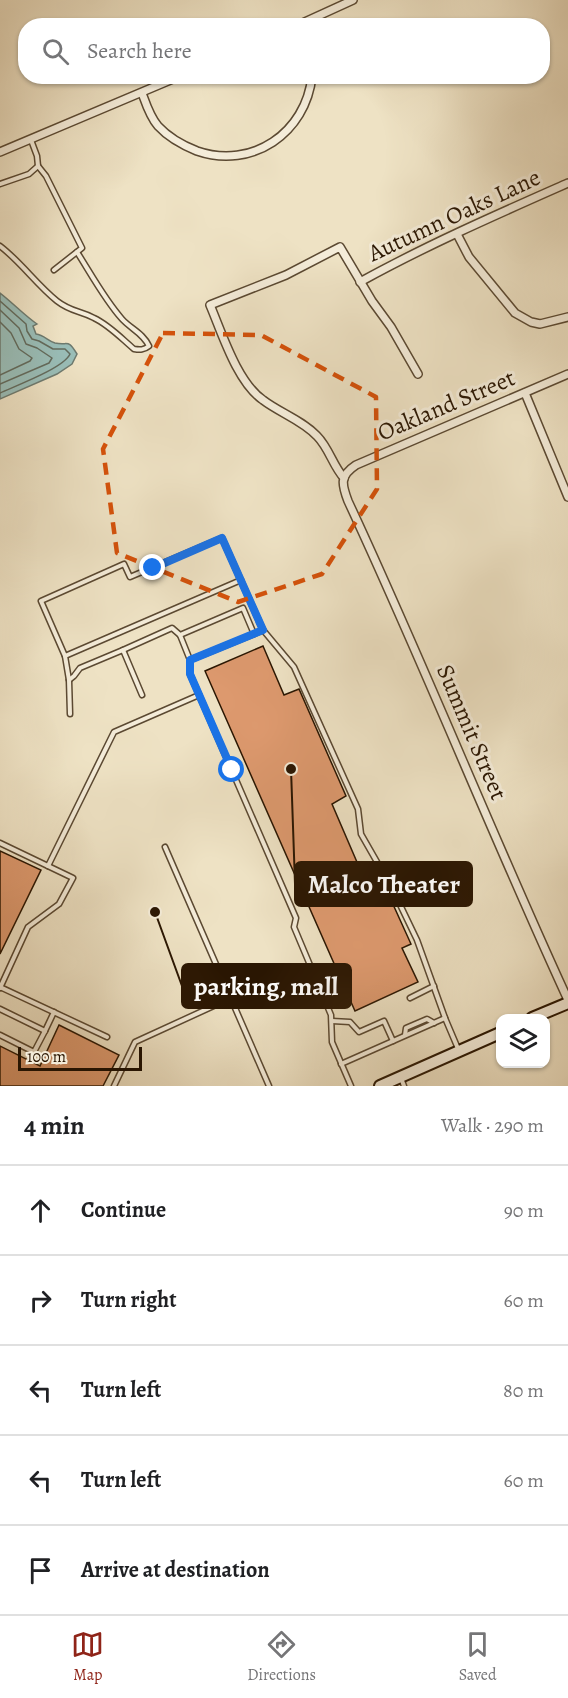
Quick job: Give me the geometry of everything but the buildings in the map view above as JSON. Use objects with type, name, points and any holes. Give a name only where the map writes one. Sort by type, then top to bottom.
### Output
[{"type":"main road","points":[[540,1014],[568,1001]]},
{"type":"main road","points":[[380,1086],[402,1082],[459,1051],[496,1035]]},
{"type":"street","points":[[314,18],[349,1]]},
{"type":"street","points":[[0,152],[162,84]]},
{"type":"street","points":[[141,93],[154,122],[172,138],[204,153],[230,157],[257,151],[287,131],[295,123],[305,105],[311,84]]},
{"type":"street","name":"Autumn Oaks Lane","points":[[210,305],[276,279],[340,247],[360,282],[403,259],[568,183]]},
{"type":"street","points":[[457,234],[469,257],[522,319],[540,324],[568,317]]},
{"type":"street","points":[[360,282],[391,327],[418,374]]},
{"type":"street","name":"Summit Street","points":[[210,305],[247,385],[262,400],[307,427],[316,435],[344,478],[344,489],[348,501],[568,1001]]},
{"type":"street","name":"Oakland Street","points":[[344,478],[348,470],[356,465],[568,374]]},
{"type":"street","points":[[525,393],[568,496]]},
{"type":"lane","points":[[31,139],[38,166],[46,176],[82,248],[54,270]]},
{"type":"lane","points":[[0,184],[29,174],[38,166]]},
{"type":"lane","points":[[0,246],[54,299],[69,310],[91,316],[104,323],[134,349],[140,350],[149,346],[146,340],[123,320],[77,252]]},
{"type":"lane","points":[[70,714],[69,680],[65,656],[41,601],[124,564],[130,578],[222,538],[263,630],[294,667],[358,810],[361,834],[393,890],[417,940],[459,1051]]},
{"type":"lane","points":[[65,656],[241,580]]},
{"type":"lane","points":[[180,635],[243,608],[254,634]]},
{"type":"lane","points":[[69,680],[80,668],[172,628],[180,635],[190,660],[190,674],[296,918],[294,927],[331,1015],[333,1042],[351,1086]]},
{"type":"lane","points":[[190,660],[263,630]]},
{"type":"lane","points":[[123,650],[142,694]]},
{"type":"lane","points":[[48,866],[114,732],[199,695]]},
{"type":"lane","points":[[0,843],[73,878],[60,904],[28,927],[0,988],[107,1037]]},
{"type":"lane","points":[[165,847],[269,1086]]},
{"type":"lane","points":[[410,998],[434,986]]},
{"type":"lane","points":[[114,1086],[135,1042],[231,998]]},
{"type":"lane","points":[[0,1009],[45,1031]]},
{"type":"lane","points":[[0,1035],[34,1052],[54,1012]]},
{"type":"lane","points":[[341,1064],[445,1018]]},
{"type":"lane","points":[[332,1021],[350,1022],[359,1032],[384,1021],[393,1041]]},
{"type":"highlighted area","points":[[163,333],[261,335],[376,397],[377,489],[322,574],[238,602],[117,553],[103,449]]},
{"type":"water","points":[[0,293],[37,324],[33,326],[36,334],[55,343],[69,344],[77,354],[72,364],[57,374],[0,399]]},
{"type":"place","name":"Malco Theater","points":[[291,769]]},
{"type":"place","name":"parking, mall","points":[[155,912]]},
{"type":"route","points":[[153,568],[222,538],[263,630],[190,660],[190,674],[232,770]]}]
